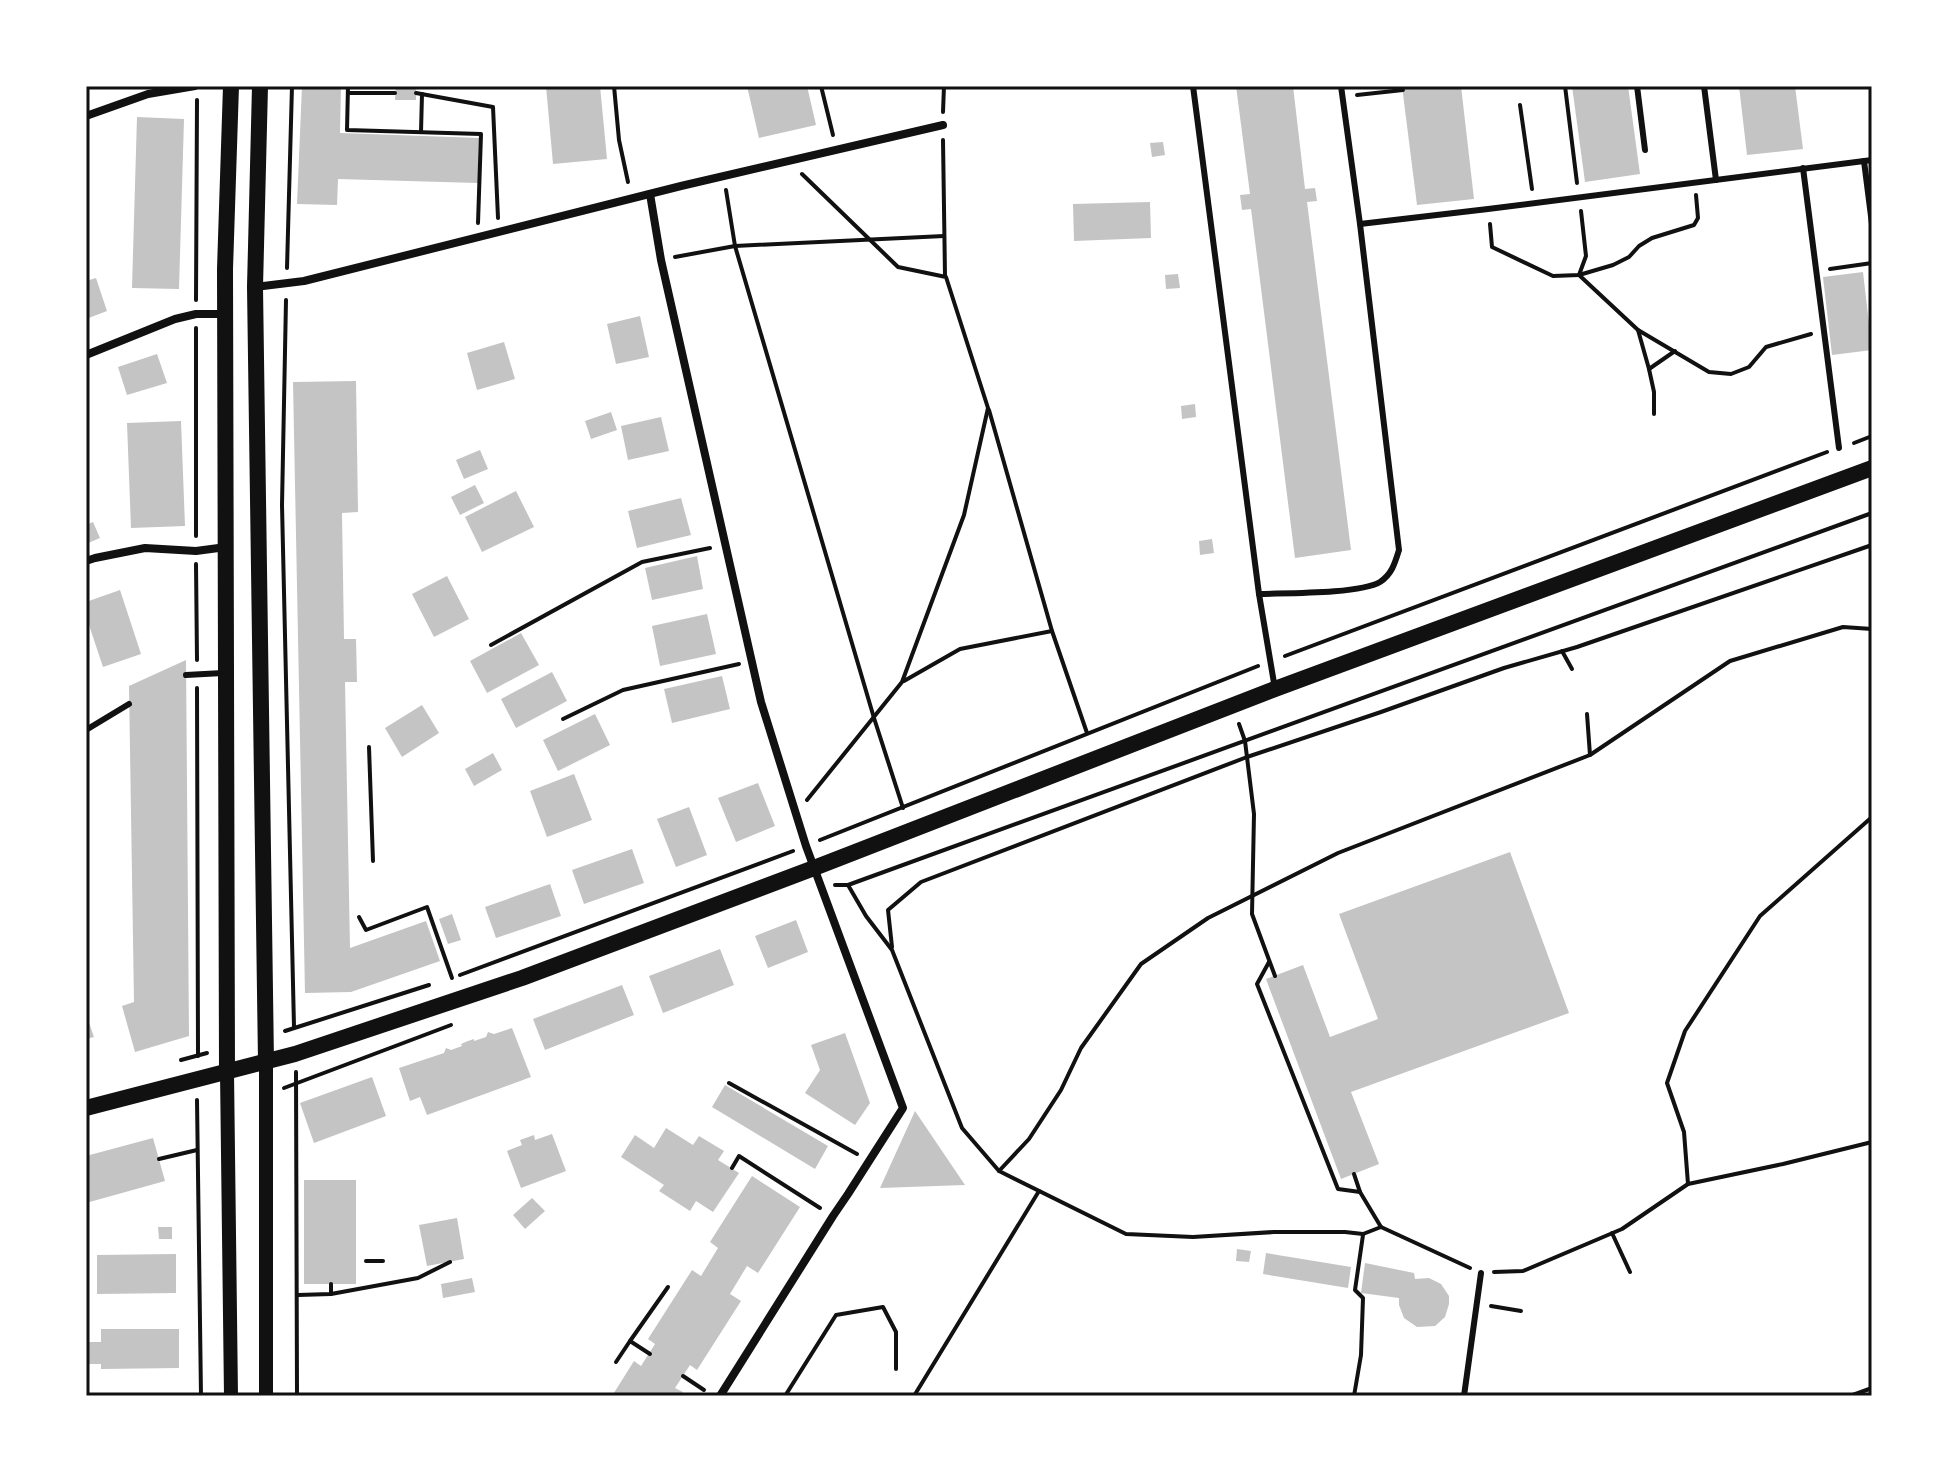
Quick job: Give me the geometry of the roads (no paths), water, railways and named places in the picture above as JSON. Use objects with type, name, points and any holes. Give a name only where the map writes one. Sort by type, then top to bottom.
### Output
[{"type":"main road","points":[[227,1072],[225,314],[231,86]]},
{"type":"main road","points":[[260,86],[255,287],[266,1062]]},
{"type":"main road","points":[[86,1108],[295,1054],[522,978],[1275,689],[1872,468]]},
{"type":"street","points":[[86,116],[148,94],[196,86]]},
{"type":"street","points":[[255,287],[304,281],[788,160],[943,125]]},
{"type":"street","points":[[650,194],[661,260],[761,702],[806,846],[903,1108],[720,1396]]},
{"type":"street","points":[[86,355],[175,319],[196,314],[225,314]]},
{"type":"street","points":[[86,561],[145,548],[196,551],[226,547]]},
{"type":"street","points":[[266,1062],[266,1396]]},
{"type":"street","points":[[227,1072],[231,1396]]},
{"type":"lane","points":[[1193,86],[1259,594],[1275,689]]},
{"type":"lane","points":[[1259,594],[1355,589],[1379,582],[1394,568],[1399,550],[1341,86]]},
{"type":"lane","points":[[1637,86],[1645,150]]},
{"type":"lane","points":[[1704,86],[1716,180]]},
{"type":"lane","points":[[1360,224],[1868,160],[1872,224]]},
{"type":"lane","points":[[1803,168],[1839,448]]},
{"type":"lane","points":[[186,675],[227,673]]},
{"type":"lane","points":[[86,730],[129,704]]},
{"type":"lane","points":[[1464,1396],[1481,1273]]}]
